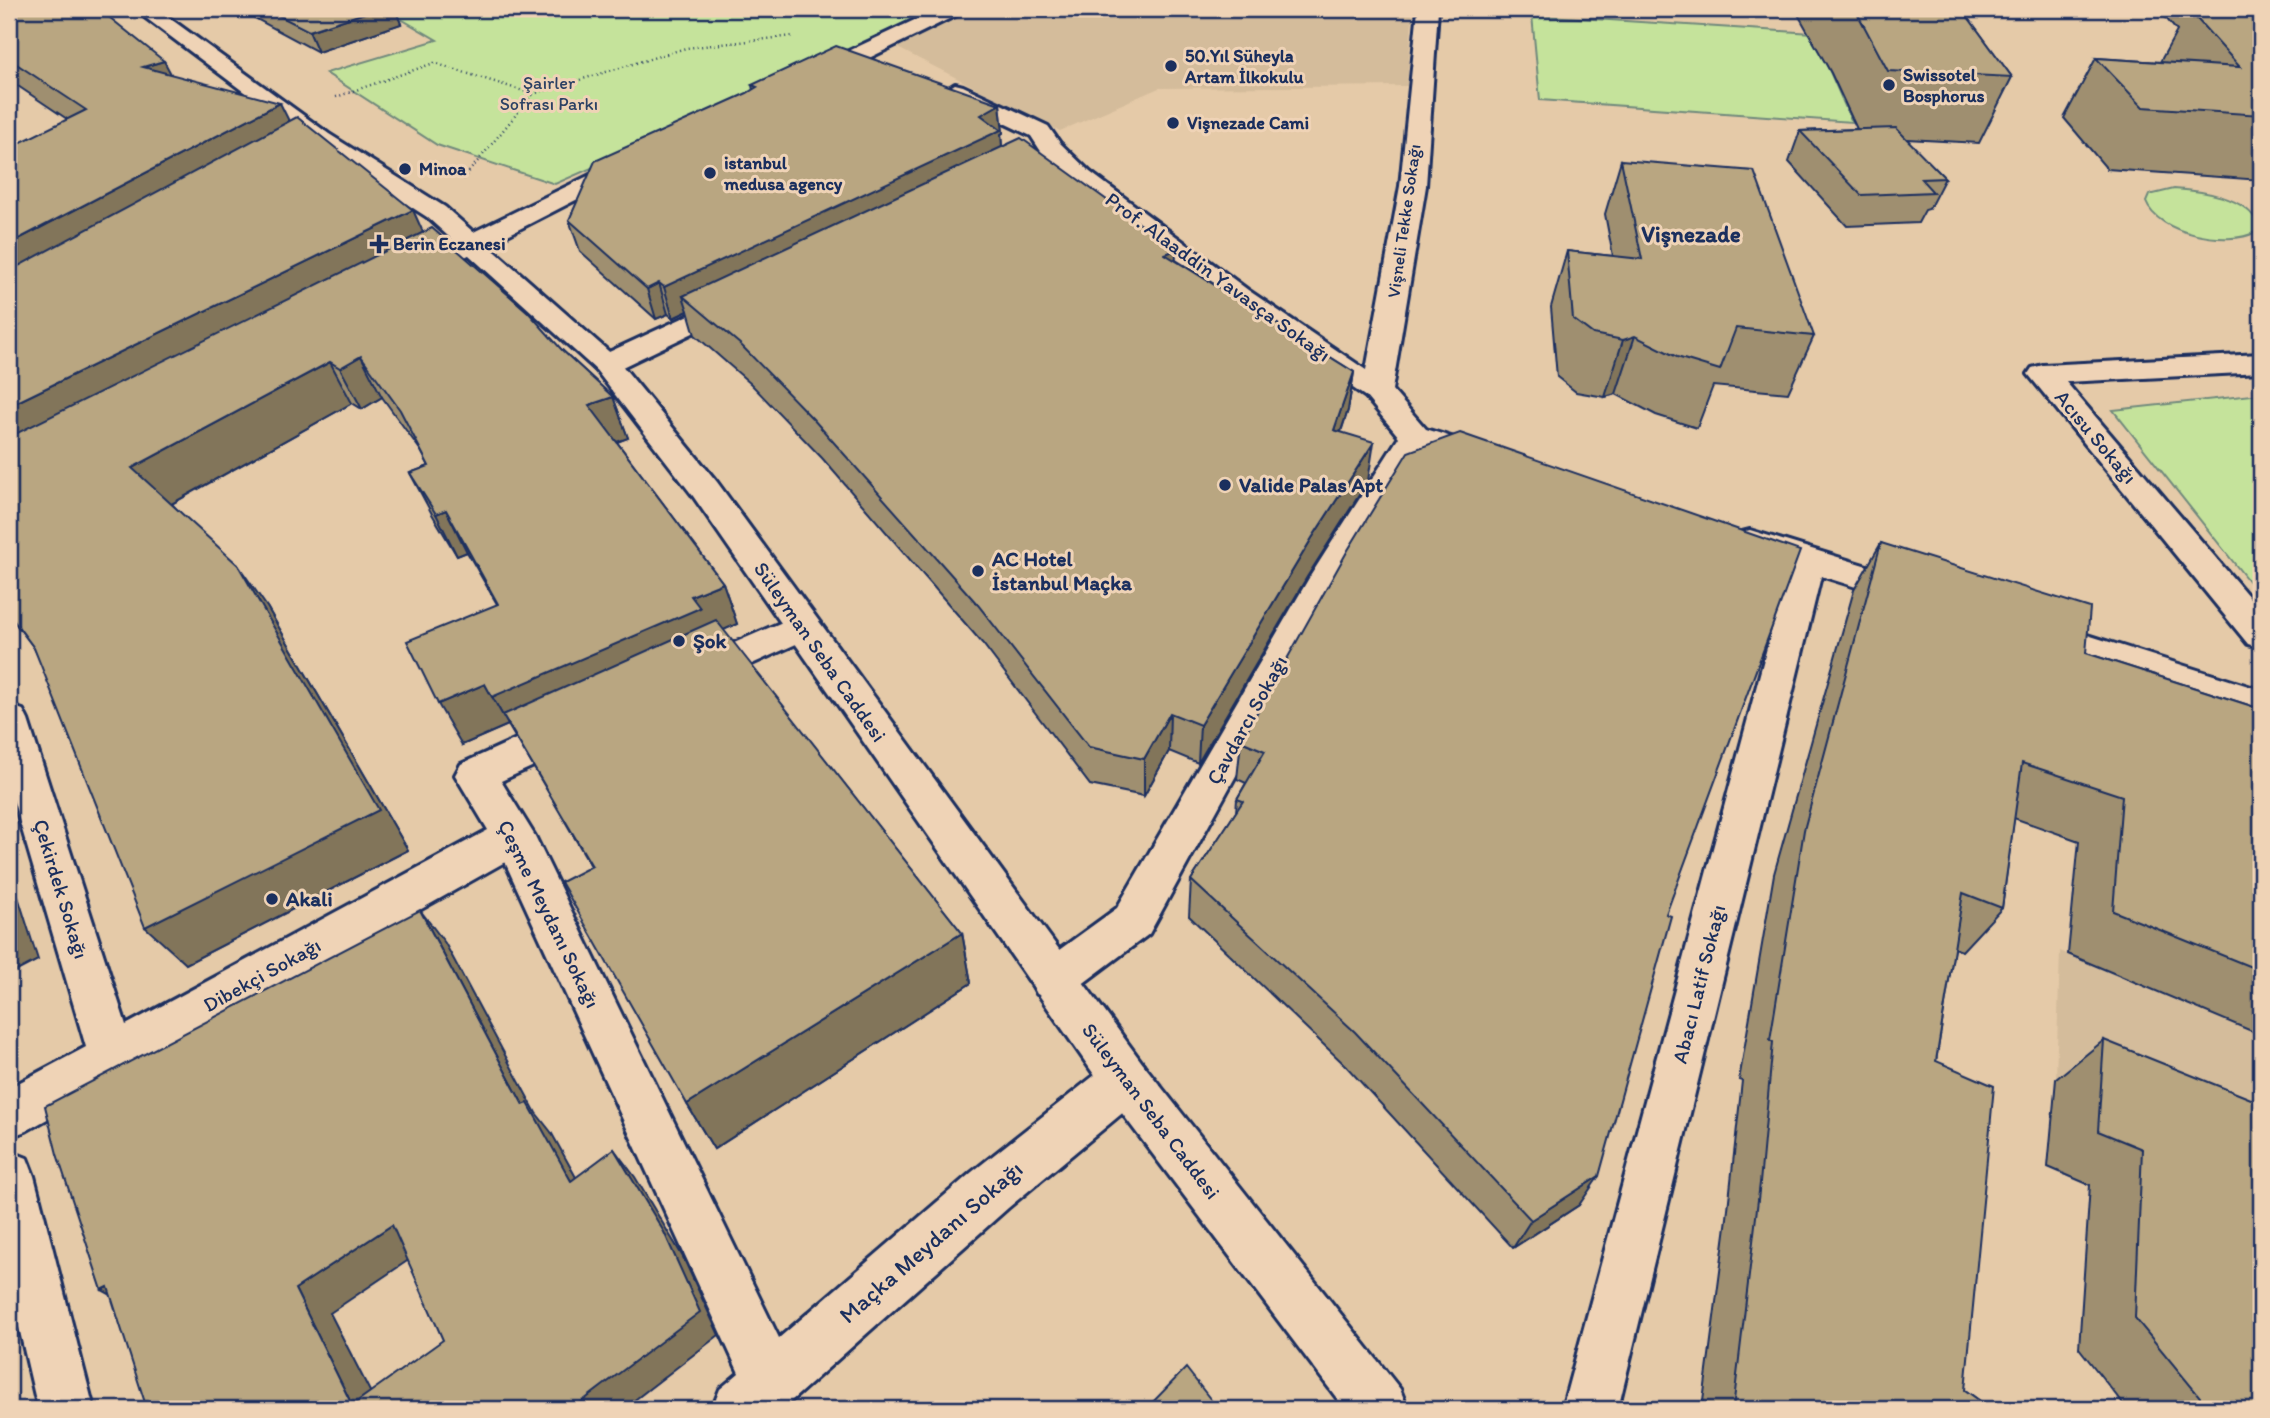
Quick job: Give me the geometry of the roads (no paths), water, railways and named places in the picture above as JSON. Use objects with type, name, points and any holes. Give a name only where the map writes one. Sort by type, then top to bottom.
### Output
[{"type":"street","name":"Süleyman Seba Caddesi","points":[[144,9],[321,139],[436,212],[473,242],[607,364],[705,489],[1126,1080],[1380,1409]]},
{"type":"street","points":[[794,85],[954,9]]},
{"type":"street","name":"Vişneli Tekke Sokağı","points":[[1377,391],[1413,186],[1429,9]]},
{"type":"street","points":[[857,56],[893,69]]},
{"type":"street","name":"Prof. Alaaddin Yavasça Sokağı","points":[[928,81],[964,94],[1040,131],[1039,154],[1081,177],[1238,296],[1377,391],[1415,436]]},
{"type":"street","points":[[298,152],[321,139]]},
{"type":"street","points":[[388,285],[649,153]]},
{"type":"street","points":[[607,364],[764,289]]},
{"type":"street","name":"Acısu Sokağı","points":[[2261,363],[2043,374],[2261,635]]},
{"type":"street","points":[[1415,436],[1507,465]]},
{"type":"street","name":"Çavdarcı Sokağı","points":[[1053,980],[1133,921],[1322,587],[1415,436]]},
{"type":"street","points":[[1716,530],[1941,602]]},
{"type":"street","name":"Abacı Latif Sokağı","points":[[1590,1409],[1808,559]]},
{"type":"street","points":[[2008,623],[2261,704]]},
{"type":"street","points":[[663,690],[802,627]]},
{"type":"street","name":"Çeşme Meydanı Sokağı","points":[[613,713],[475,775],[514,836],[756,1395]]},
{"type":"street","name":"Çekirdek Sokağı","points":[[9,720],[113,1057]]},
{"type":"street","name":"Dibekçi Sokağı","points":[[9,1114],[514,836]]},
{"type":"street","name":"Maçka Meydanı Sokağı","points":[[756,1395],[990,1190],[1126,1080]]},
{"type":"street","points":[[9,1176],[66,1409]]},
{"type":"place","name":"50.Yıl Süheyla Artam İlkokulu","points":[[1171,66]]},
{"type":"place","name":"Swissotel Bosphorus","points":[[1889,85]]},
{"type":"place","name":"Vişnezade Cami","points":[[1173,123]]},
{"type":"place","name":"Minoa","points":[[405,169]]},
{"type":"place","name":"istanbul medusa agency","points":[[710,173]]},
{"type":"place","name":"Berin Eczanesi","points":[[379,244]]},
{"type":"place","name":"Valide Palas Apt","points":[[1225,485]]},
{"type":"place","name":"AC Hotel İstanbul Maçka","points":[[978,571]]},
{"type":"place","name":"Şok","points":[[679,641]]},
{"type":"place","name":"Akali","points":[[272,899]]},
{"type":"district","name":"Vişnezade","points":[[1691,234]]},
{"type":"park label","name":"Şairler Sofrası Parkı","points":[[549,93]]}]
